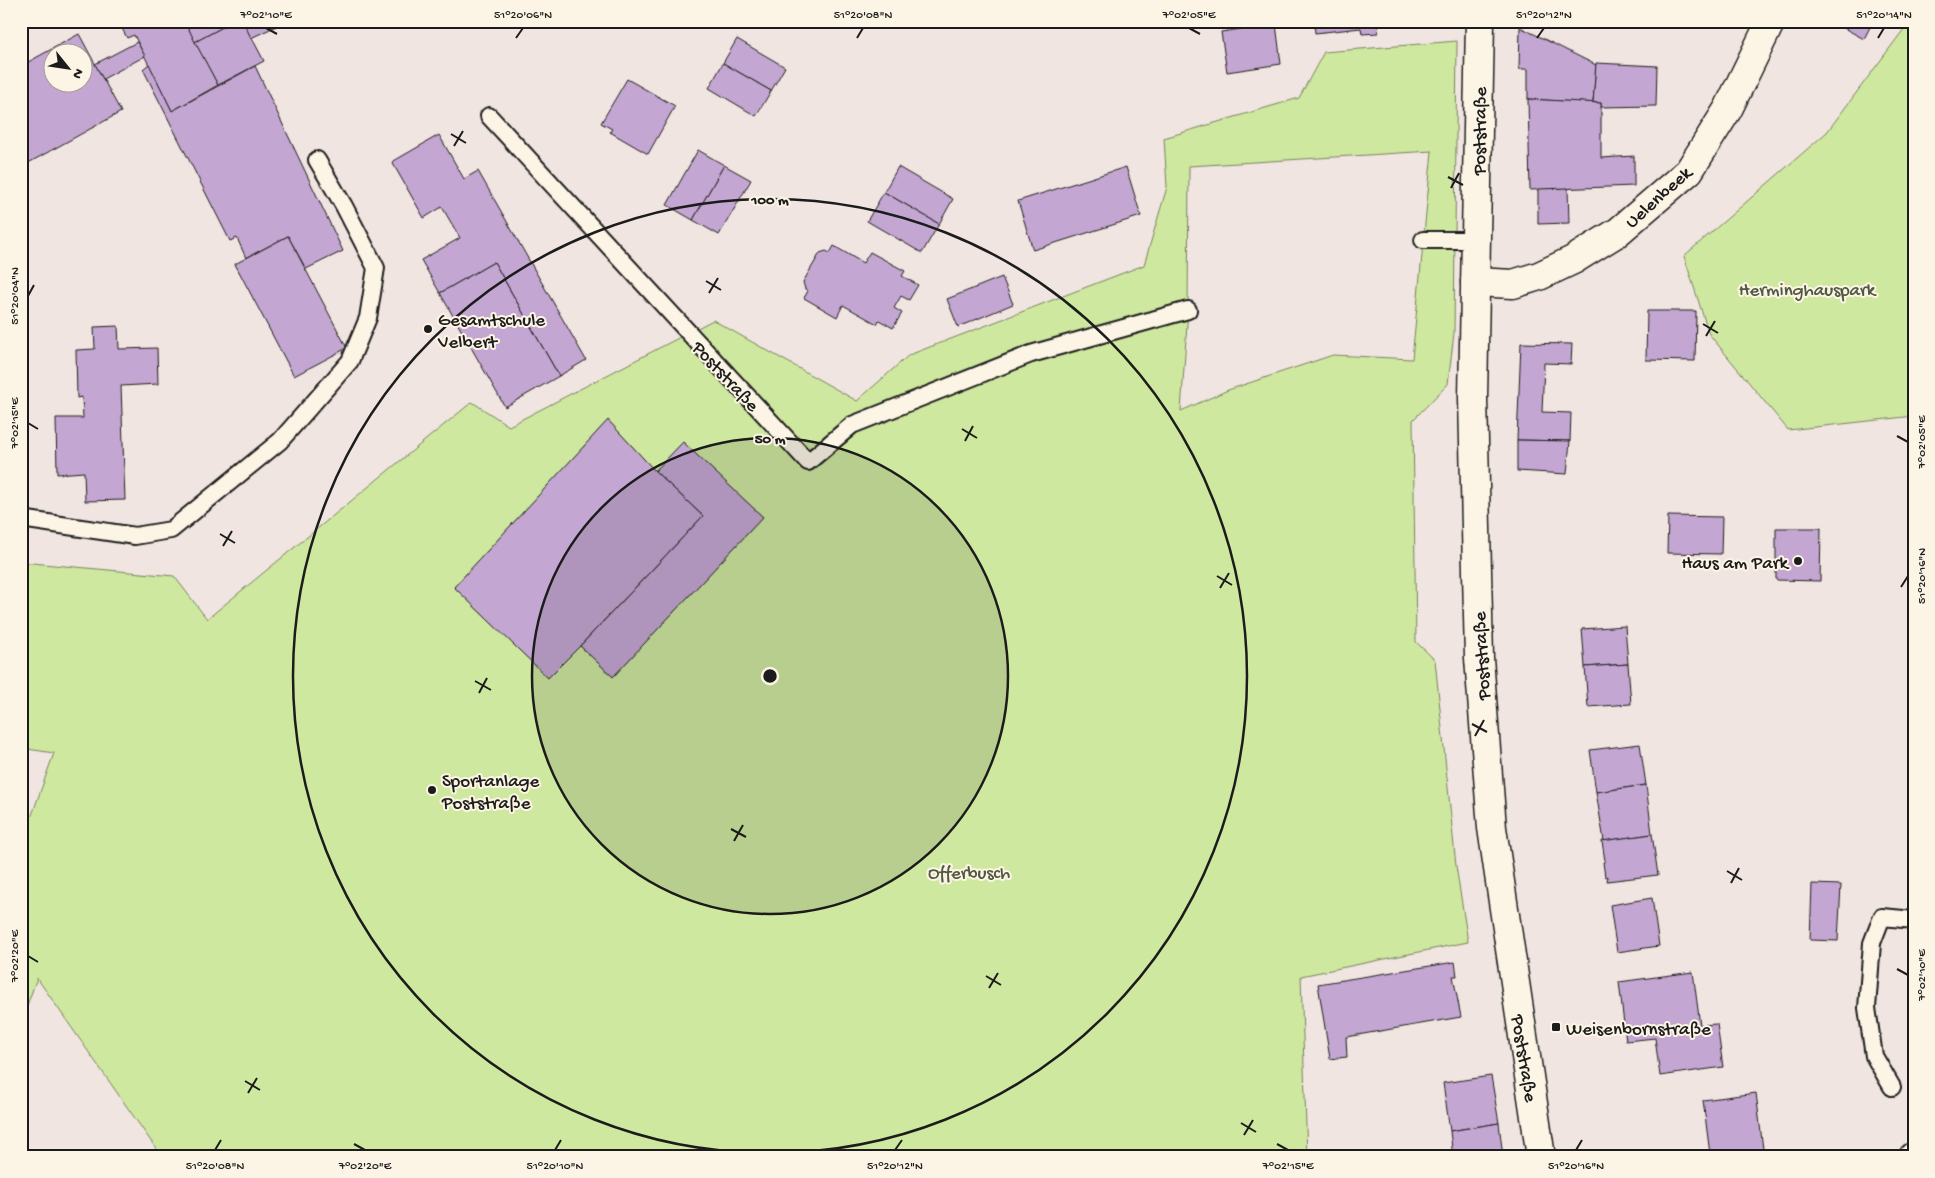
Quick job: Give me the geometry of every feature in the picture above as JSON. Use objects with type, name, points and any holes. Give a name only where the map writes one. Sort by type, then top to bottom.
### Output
[{"type":"street","name":"Poststraße","points":[[1480,21],[1474,398],[1479,658],[1492,828],[1541,1157]]},
{"type":"street","name":"Uelenbeek","points":[[1475,282],[1513,284],[1539,276],[1573,260],[1618,232],[1689,171],[1728,108],[1770,22]]},
{"type":"lane","name":"Poststraße","points":[[490,116],[808,462],[852,425],[1031,354],[1188,310]]},
{"type":"lane","points":[[21,519],[135,536],[171,530],[280,441],[350,361],[368,318],[376,268],[317,160]]},
{"type":"lane","points":[[1423,240],[1476,240]]},
{"type":"lane","points":[[1892,1087],[1874,1056],[1867,1008],[1872,943],[1882,917],[1914,920]]},
{"type":"green space","name":"Herminghauspark","points":[[1910,21],[1914,21],[1914,416],[1788,430],[1709,334],[1684,256],[1827,132]]},
{"type":"green space","name":"Offerbusch","points":[[1457,41],[1454,333],[1448,384],[1413,420],[1416,642],[1435,660],[1456,866],[1468,942],[1301,976],[1307,1157],[162,1157],[37,978],[21,1022],[21,846],[54,753],[21,748],[21,562],[174,576],[207,619],[472,402],[509,426],[713,320],[857,401],[909,355],[1144,265],[1167,187],[1164,138],[1299,98],[1324,52]],"holes":[[[1432,151],[1412,359],[1333,355],[1228,390],[1181,411],[1188,310],[1189,166]]]},
{"type":"building","points":[[118,21],[185,21],[218,85],[172,111],[134,35],[127,38]]},
{"type":"building","points":[[185,21],[234,21],[195,42]]},
{"type":"building","points":[[234,21],[243,21],[264,61],[218,85],[195,42]]},
{"type":"building","points":[[243,21],[287,21],[251,38]]},
{"type":"building","points":[[1314,21],[1377,21],[1378,33],[1362,34],[1361,28],[1315,33]]},
{"type":"building","points":[[1831,21],[1873,21],[1864,39]]},
{"type":"building","points":[[1276,24],[1281,64],[1227,72],[1221,32]]},
{"type":"building","points":[[1520,27],[1596,65],[1593,103],[1528,99],[1528,69],[1519,69]]},
{"type":"building","points":[[79,34],[83,42],[64,42]]},
{"type":"building","points":[[737,39],[785,67],[771,91],[723,63]]},
{"type":"building","points":[[137,42],[145,56],[103,79],[95,64]]},
{"type":"building","points":[[42,54],[42,92],[92,92],[92,58],[121,112],[21,167],[21,66]]},
{"type":"building","points":[[723,63],[771,91],[756,116],[709,88]]},
{"type":"building","points":[[1596,63],[1657,66],[1656,106],[1601,107],[1601,103],[1593,103]]},
{"type":"building","points":[[149,64],[172,111],[255,66],[343,251],[306,269],[288,236],[246,258],[237,238],[230,241],[143,69]]},
{"type":"building","points":[[627,79],[675,106],[648,154],[610,132],[612,129],[601,123]]},
{"type":"building","points":[[1528,99],[1601,103],[1601,158],[1634,156],[1634,186],[1530,190]]},
{"type":"building","points":[[439,135],[464,179],[478,171],[586,360],[559,376],[494,262],[440,293],[421,260],[460,238],[442,207],[424,218],[392,162]]},
{"type":"building","points":[[698,150],[724,165],[693,220],[667,205]]},
{"type":"building","points":[[724,165],[751,180],[719,235],[693,220]]},
{"type":"building","points":[[898,167],[953,199],[939,224],[884,192]]},
{"type":"building","points":[[1126,167],[1141,216],[1033,250],[1018,201]]},
{"type":"building","points":[[1568,188],[1569,223],[1538,224],[1538,189]]},
{"type":"building","points":[[884,192],[939,224],[922,253],[867,221]]},
{"type":"building","points":[[288,236],[347,348],[294,376],[235,264]]},
{"type":"building","points":[[834,246],[863,263],[870,252],[905,271],[902,276],[918,285],[909,300],[901,296],[894,308],[902,313],[893,328],[879,320],[877,324],[843,305],[837,317],[804,298],[808,291],[805,289],[803,282],[820,253],[826,251],[830,253]]},
{"type":"building","points":[[494,262],[559,376],[505,407],[440,293]]},
{"type":"building","points":[[1002,277],[1013,304],[958,327],[947,299]]},
{"type":"building","points":[[1647,311],[1696,311],[1695,361],[1646,360]]},
{"type":"building","points":[[118,326],[119,349],[157,348],[158,384],[121,386],[125,500],[85,501],[84,472],[57,474],[56,418],[83,418],[82,397],[77,398],[76,350],[95,349],[94,327]]},
{"type":"building","points":[[1521,343],[1572,344],[1571,364],[1544,363],[1542,412],[1571,413],[1570,441],[1517,440]]},
{"type":"building","points":[[608,420],[655,471],[703,516],[548,678],[454,587]]},
{"type":"building","points":[[1517,440],[1570,441],[1567,474],[1517,471]]},
{"type":"building","points":[[683,442],[763,517],[613,677],[580,646],[703,516],[655,471]]},
{"type":"building","points":[[1668,516],[1722,517],[1721,554],[1667,553]]},
{"type":"building","points":[[1776,528],[1821,528],[1820,581],[1776,580]]},
{"type":"building","points":[[1625,626],[1628,664],[1585,667],[1582,629]]},
{"type":"building","points":[[1628,664],[1631,704],[1588,707],[1585,667]]},
{"type":"building","points":[[1640,744],[1646,785],[1596,792],[1590,750]]},
{"type":"building","points":[[1646,785],[1652,834],[1604,841],[1596,792]]},
{"type":"building","points":[[1652,834],[1658,875],[1607,881],[1608,876],[1605,877],[1603,862],[1605,861],[1602,841]]},
{"type":"building","points":[[1812,884],[1841,885],[1838,941],[1810,940]]},
{"type":"building","points":[[1652,898],[1659,946],[1617,952],[1610,905]]},
{"type":"building","points":[[1455,962],[1457,976],[1453,976],[1461,1017],[1346,1037],[1347,1057],[1330,1059],[1318,984]]},
{"type":"building","points":[[1693,972],[1700,1025],[1717,1024],[1723,1067],[1660,1076],[1655,1038],[1626,1041],[1619,982]]},
{"type":"building","points":[[1491,1076],[1499,1123],[1450,1131],[1443,1083]]},
{"type":"building","points":[[1756,1093],[1764,1157],[1719,1157],[1719,1153],[1710,1154],[1703,1100]]},
{"type":"building","points":[[1499,1123],[1503,1157],[1453,1157],[1450,1131]]},
{"type":"place","name":"Gesamtschule Velbert","points":[[428,329]]},
{"type":"place","name":"Haus am Park","points":[[1798,561]]},
{"type":"place","name":"Sportanlage Poststraße","points":[[432,790]]},
{"type":"place","name":"Weisenbornstraße","points":[[1556,1027]]}]
